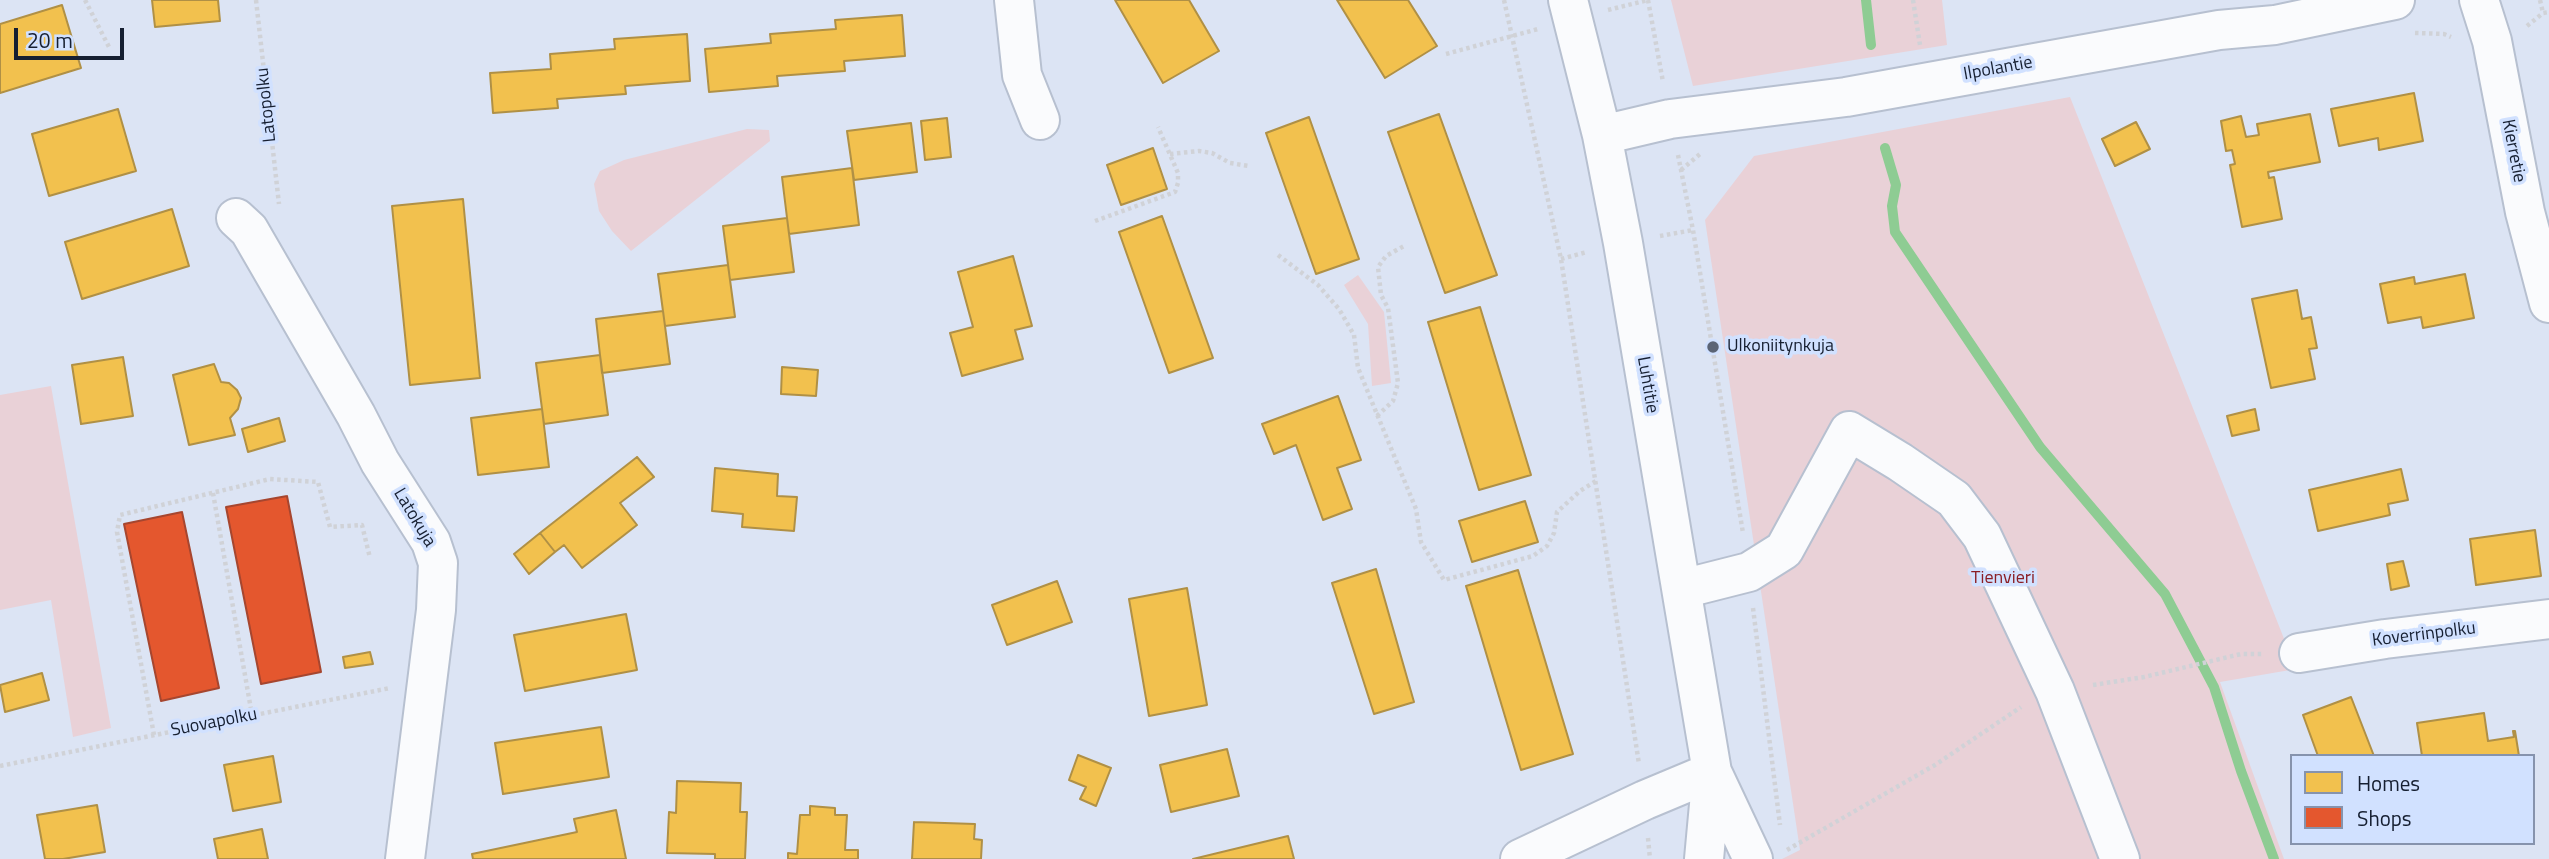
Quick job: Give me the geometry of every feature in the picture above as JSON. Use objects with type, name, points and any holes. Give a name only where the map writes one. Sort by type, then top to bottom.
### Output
[{"type":"street","points":[[1014,0],[1022,75],[1040,120]]},
{"type":"street","name":"Luhtitie","points":[[1568,0],[1602,135],[1712,772],[1704,859]]},
{"type":"street","name":"Ilpolantie","points":[[1602,135],[1670,118],[1846,97],[2219,30],[2275,25],[2395,0]]},
{"type":"street","name":"Kierretie","points":[[2479,0],[2492,41],[2525,212],[2549,303]]},
{"type":"street","name":"Latokuja","points":[[236,218],[250,230],[356,415],[380,463],[431,542],[438,563],[439,584],[405,859]]},
{"type":"street","points":[[1682,589],[1749,572],[1784,550],[1849,431],[1954,499],[1982,536],[2055,691],[2120,859]]},
{"type":"street","name":"Koverrinpolku","points":[[2299,653],[2549,619]]},
{"type":"street","points":[[1520,859],[1645,800],[1712,772]]},
{"type":"street","name":"Luhtitie","points":[[1712,772],[1773,850]]},
{"type":"path","points":[[85,0],[109,47]]},
{"type":"path","name":"Latopolku","points":[[256,0],[280,210]]},
{"type":"path","points":[[1504,0],[1561,259],[1645,800],[1650,859]]},
{"type":"path","points":[[1648,0],[1693,230],[1749,572],[1780,826]]},
{"type":"path","points":[[1913,0],[1926,81]]},
{"type":"path","points":[[2540,0],[2543,13]]},
{"type":"path","points":[[1446,54],[1513,36]]},
{"type":"path","points":[[1095,221],[1175,192],[1178,173],[1158,127]]},
{"type":"path","points":[[1170,154],[1199,151],[1212,153],[1230,163],[1249,166]]},
{"type":"path","points":[[1377,416],[1393,401],[1398,383],[1388,308],[1381,295],[1378,267],[1386,256],[1404,246]]},
{"type":"path","points":[[1278,255],[1318,285],[1346,319],[1354,335],[1358,368],[1416,509],[1421,542],[1444,580],[1533,556],[1547,546],[1554,533],[1557,512],[1580,491],[1597,481]]},
{"type":"path","points":[[154,735],[117,532],[120,514],[270,479],[318,482],[331,527],[362,525],[370,558]]},
{"type":"path","points":[[212,493],[252,715]]},
{"type":"path","points":[[1785,859],[1773,850],[1935,765],[2015,710],[2055,691],[2175,670],[2241,654]]},
{"type":"path","name":"Suovapolku","points":[[0,766],[428,680]]},
{"type":"green space","points":[[1671,0],[1942,0],[1947,45],[1693,86]]},
{"type":"green space","name":"Tienvieri","points":[[2070,97],[2296,669],[2220,682],[2284,859],[1782,859],[1800,850],[1705,220],[1754,156]]},
{"type":"green space","points":[[747,129],[769,130],[770,141],[631,251],[612,231],[599,211],[594,184],[600,171],[624,160]]},
{"type":"green space","points":[[1358,275],[1384,312],[1391,383],[1372,386],[1368,324],[1344,285]]},
{"type":"green space","points":[[51,386],[111,728],[73,737],[51,600],[0,610],[0,395]]},
{"type":"building: Homes","points":[[152,0],[218,0],[220,21],[155,27]]},
{"type":"building: Homes","points":[[1115,0],[1189,0],[1219,51],[1163,83]]},
{"type":"building: Homes","points":[[1337,0],[1408,0],[1437,46],[1385,78]]},
{"type":"building: Homes","points":[[62,5],[81,68],[0,93],[0,24]]},
{"type":"building: Homes","points":[[902,15],[905,56],[844,61],[845,71],[777,76],[778,86],[709,92],[705,49],[771,43],[770,34],[836,29],[835,20]]},
{"type":"building: Homes","points":[[687,34],[690,81],[625,86],[626,94],[557,99],[558,108],[493,113],[490,73],[551,69],[550,54],[615,49],[614,39]]},
{"type":"building: Homes","points":[[2414,93],[2423,141],[2379,150],[2378,138],[2339,146],[2331,109]]},
{"type":"building: Homes","points":[[118,109],[136,171],[49,196],[32,134]]},
{"type":"building: Homes","points":[[1439,114],[1497,275],[1445,293],[1388,132]]},
{"type":"building: Homes","points":[[2310,114],[2320,162],[2268,172],[2269,178],[2274,177],[2282,219],[2242,227],[2230,165],[2235,164],[2232,150],[2226,151],[2221,121],[2241,116],[2246,137],[2259,135],[2257,124]]},
{"type":"building: Homes","points":[[1309,117],[1359,259],[1316,274],[1266,133]]},
{"type":"building: Homes","points":[[947,118],[951,157],[925,160],[921,121]]},
{"type":"building: Homes","points":[[2136,122],[2150,149],[2115,166],[2102,139]]},
{"type":"building: Homes","points":[[911,123],[917,172],[854,180],[847,131]]},
{"type":"building: Homes","points":[[1153,148],[1167,189],[1121,205],[1107,165]]},
{"type":"building: Homes","points":[[852,168],[859,225],[789,234],[782,177]]},
{"type":"building: Homes","points":[[463,199],[480,378],[410,385],[392,206]]},
{"type":"building: Homes","points":[[172,209],[189,266],[82,299],[65,242]]},
{"type":"building: Homes","points":[[1162,216],[1213,358],[1169,373],[1119,232]]},
{"type":"building: Homes","points":[[787,218],[794,272],[730,280],[723,226]]},
{"type":"building: Homes","points":[[1013,256],[1032,326],[1015,330],[1023,359],[962,376],[950,333],[973,327],[958,272]]},
{"type":"building: Homes","points":[[728,265],[735,317],[665,326],[658,274]]},
{"type":"building: Homes","points":[[2465,274],[2474,318],[2423,328],[2421,317],[2388,323],[2380,284],[2414,277],[2415,284]]},
{"type":"building: Homes","points":[[2297,290],[2302,319],[2311,317],[2317,348],[2309,349],[2315,379],[2271,388],[2252,299]]},
{"type":"building: Homes","points":[[1480,307],[1531,475],[1479,490],[1428,322]]},
{"type":"building: Homes","points":[[663,311],[670,364],[602,373],[596,319]]},
{"type":"building: Homes","points":[[600,355],[608,415],[544,424],[536,363]]},
{"type":"building: Homes","points":[[123,357],[133,416],[81,424],[72,365]]},
{"type":"building: Homes","points":[[214,364],[221,382],[229,383],[241,398],[238,409],[230,418],[235,435],[189,445],[173,375]]},
{"type":"building: Homes","points":[[782,367],[818,370],[816,396],[781,394]]},
{"type":"building: Homes","points":[[1338,396],[1361,460],[1337,468],[1352,509],[1323,520],[1296,445],[1274,454],[1262,424]]},
{"type":"building: Homes","points":[[542,409],[549,467],[478,475],[471,418]]},
{"type":"building: Homes","points":[[2255,409],[2259,430],[2232,436],[2227,416]]},
{"type":"building: Homes","points":[[279,418],[285,441],[248,452],[242,429]]},
{"type":"building: Homes","points":[[637,457],[654,477],[620,503],[637,525],[582,568],[564,545],[555,552],[540,533]]},
{"type":"building: Homes","points":[[715,468],[778,474],[777,496],[797,497],[794,531],[742,527],[743,514],[712,511]]},
{"type":"building: Homes","points":[[2401,469],[2408,500],[2388,504],[2390,515],[2318,531],[2309,490]]},
{"type":"building: Homes","points":[[1525,501],[1538,542],[1472,562],[1459,521]]},
{"type":"building: Homes","points":[[2535,530],[2541,576],[2476,585],[2470,539]]},
{"type":"building: Homes","points":[[540,533],[555,552],[529,574],[514,554]]},
{"type":"building: Homes","points":[[2403,561],[2409,586],[2391,590],[2387,564]]},
{"type":"building: Homes","points":[[1376,569],[1414,702],[1374,714],[1332,583]]},
{"type":"building: Homes","points":[[1518,570],[1573,754],[1521,770],[1466,586]]},
{"type":"building: Homes","points":[[1057,581],[1072,622],[1007,645],[992,605]]},
{"type":"building: Homes","points":[[1187,588],[1207,705],[1149,716],[1129,599]]},
{"type":"building: Homes","points":[[626,614],[637,670],[525,691],[514,635]]},
{"type":"building: Homes","points":[[370,652],[373,664],[345,668],[343,657]]},
{"type":"building: Homes","points":[[42,673],[49,700],[5,712],[0,685]]},
{"type":"building: Homes","points":[[2351,697],[2373,754],[2317,754],[2303,715]]},
{"type":"building: Homes","points":[[2484,713],[2488,741],[2514,737],[2515,731],[2519,754],[2422,754],[2417,723]]},
{"type":"building: Homes","points":[[601,727],[609,777],[503,794],[495,743]]},
{"type":"building: Homes","points":[[1227,749],[1239,796],[1171,812],[1160,765]]},
{"type":"building: Homes","points":[[1078,755],[1111,768],[1096,806],[1080,799],[1086,787],[1069,780]]},
{"type":"building: Homes","points":[[273,756],[281,802],[233,811],[224,765]]},
{"type":"building: Homes","points":[[677,781],[741,783],[740,812],[747,812],[745,859],[715,859],[715,854],[667,853],[669,812],[676,813]]},
{"type":"building: Homes","points":[[97,805],[105,852],[45,859],[37,815]]},
{"type":"building: Homes","points":[[810,806],[835,808],[835,815],[847,815],[845,850],[858,850],[858,859],[788,859],[788,853],[797,854],[800,815],[810,815]]},
{"type":"building: Homes","points":[[616,810],[626,859],[473,859],[472,854],[577,832],[574,819]]},
{"type":"building: Homes","points":[[914,822],[975,824],[974,839],[982,840],[981,859],[912,859]]},
{"type":"building: Homes","points":[[262,829],[268,859],[218,859],[214,839]]},
{"type":"building: Homes","points":[[1288,836],[1294,859],[1193,859]]},
{"type":"building: Shops","points":[[287,496],[321,672],[261,684],[226,507]]},
{"type":"building: Shops","points":[[182,512],[219,688],[161,701],[124,524]]},
{"type":"waterway","points":[[1866,0],[1871,45]]},
{"type":"waterway","points":[[1885,148],[1896,185],[1892,206],[1895,232],[2040,447],[2165,594],[2214,687],[2241,771],[2274,859]]},
{"type":"place","name":"Ulkoniitynkuja","points":[[1713,347]]}]
